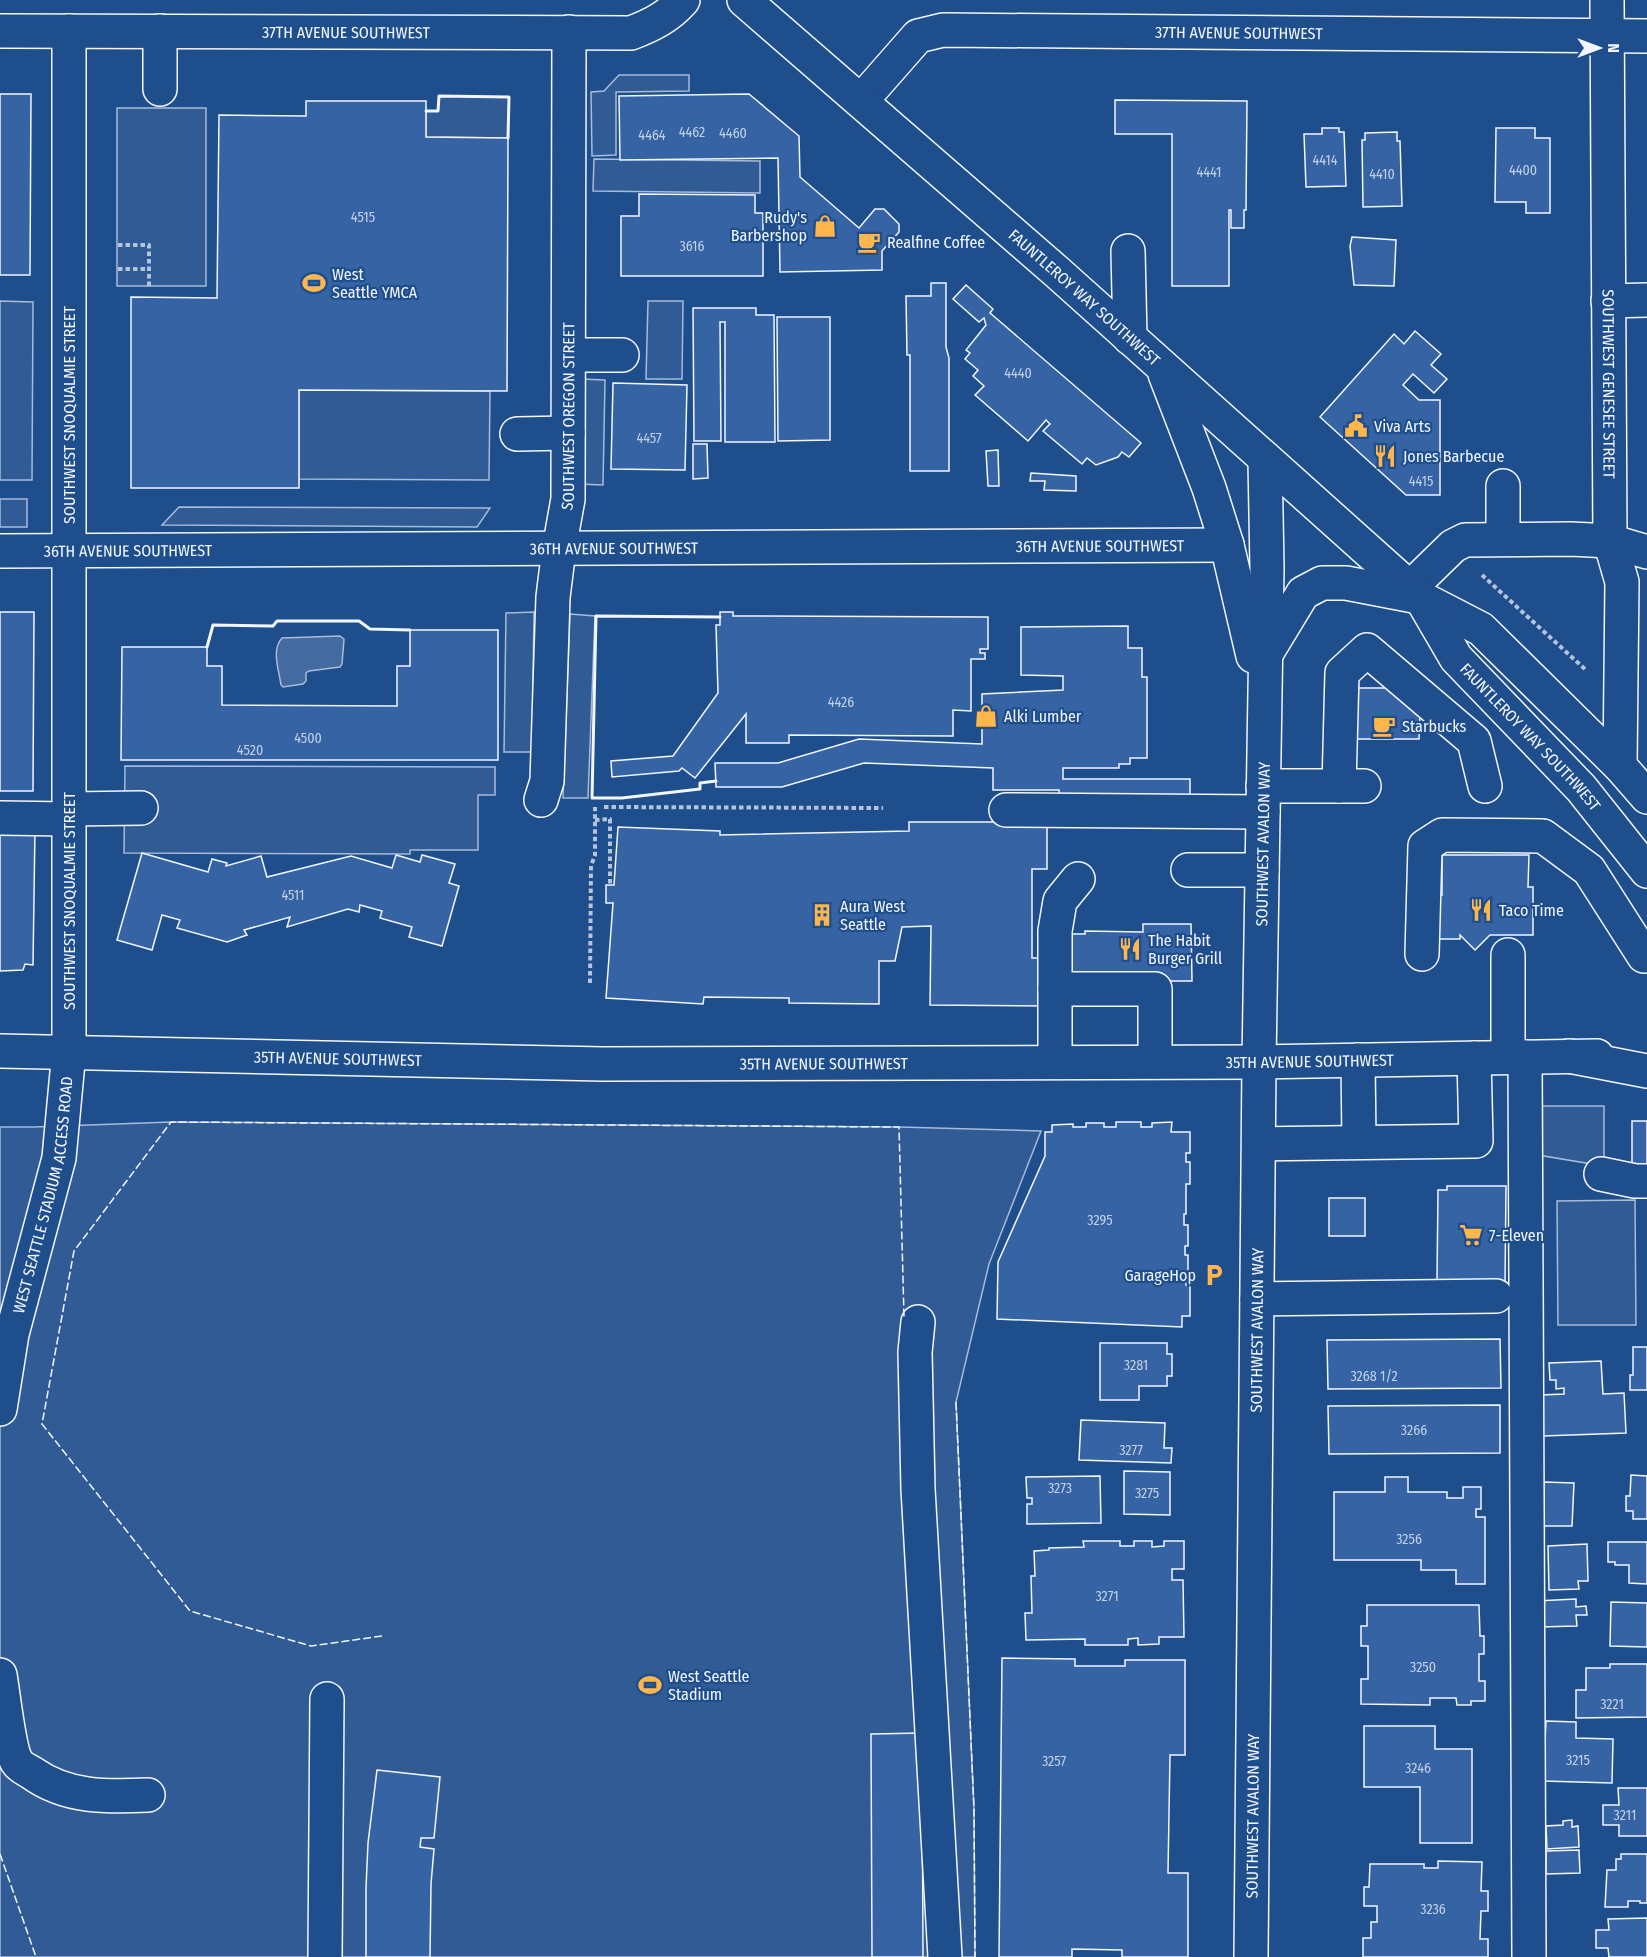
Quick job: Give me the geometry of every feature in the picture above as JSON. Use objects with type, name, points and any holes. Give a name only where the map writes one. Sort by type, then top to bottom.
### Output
[{"type":"main road","name":"37TH AVENUE SOUTHWEST","points":[[0,31],[631,33],[657,23],[673,12],[683,0]]},
{"type":"main road","name":"FAUNTLEROY WAY SOUTHWEST","points":[[744,0],[1163,366],[1415,593],[1481,629],[1620,766],[1647,796]]},
{"type":"main road","name":"SOUTHWEST GENESEE STREET","points":[[1607,0],[1610,541],[1622,582],[1620,766]]},
{"type":"main road","name":"37TH AVENUE SOUTHWEST","points":[[861,100],[918,36],[943,30],[1647,36]]},
{"type":"main road","name":"SOUTHWEST SNOQUALMIE STREET","points":[[69,31],[69,1051]]},
{"type":"main road","points":[[160,31],[160,89]]},
{"type":"main road","name":"SOUTHWEST OREGON STREET","points":[[541,800],[547,781],[553,597],[568,499],[568,356],[579,188],[568,32]]},
{"type":"main road","points":[[1128,251],[1130,338]]},
{"type":"main road","points":[[1608,301],[1647,300]]},
{"type":"main road","points":[[568,356],[622,355]]},
{"type":"main road","name":"SOUTHWEST AVALON WAY","points":[[1163,366],[1209,488],[1227,545],[1264,704]]},
{"type":"main road","points":[[517,434],[568,433]]},
{"type":"main road","name":"SOUTHWEST AVALON WAY","points":[[1251,1957],[1258,1144],[1267,568],[1266,460]]},
{"type":"main road","points":[[1503,486],[1503,539]]},
{"type":"main road","points":[[1265,656],[1303,593],[1322,583],[1346,583],[1415,593],[1453,546],[1465,540],[1610,541],[1647,552]]},
{"type":"main road","points":[[1227,545],[1267,568]]},
{"type":"main road","name":"36TH AVENUE SOUTHWEST","points":[[0,551],[1227,545]]},
{"type":"main road","name":"FAUNTLEROY WAY SOUTHWEST","points":[[1415,593],[1456,658],[1581,788],[1647,871]]},
{"type":"main road","points":[[1006,810],[1263,799],[1352,786],[1342,673],[1367,650],[1474,741],[1485,786]]},
{"type":"main road","points":[[0,818],[141,808]]},
{"type":"main road","points":[[1422,954],[1425,846],[1442,835],[1543,836],[1589,870],[1646,955]]},
{"type":"main road","points":[[1188,870],[1262,870]]},
{"type":"main road","points":[[1055,1062],[1055,931],[1060,901],[1078,879]]},
{"type":"main road","points":[[1508,955],[1517,1057],[1529,1957]]},
{"type":"main road","points":[[1055,988],[1155,988],[1155,1062]]},
{"type":"main road","name":"35TH AVENUE SOUTHWEST","points":[[0,1051],[603,1064],[1259,1062],[1647,1055]]},
{"type":"main road","name":"WEST SEATTLE STADIUM ACCESS ROAD","points":[[0,1409],[12,1334],[59,1158],[69,1051]]},
{"type":"main road","points":[[1569,1056],[1647,1071]]},
{"type":"main road","points":[[1258,1144],[1476,1141],[1474,1058]]},
{"type":"main road","points":[[1358,1060],[1359,1142]]},
{"type":"main road","points":[[1601,1174],[1647,1181]]},
{"type":"main road","points":[[1257,1299],[1496,1296]]},
{"type":"main road","points":[[918,1322],[915,1391],[918,1489],[945,1957]]},
{"type":"main road","points":[[0,1675],[7,1723],[16,1761],[37,1777],[77,1794],[148,1795]]},
{"type":"main road","points":[[325,1957],[327,1699]]},
{"type":"path","points":[[118,245],[149,245],[149,288]]},
{"type":"path","points":[[118,269],[149,269]]},
{"type":"path","points":[[1480,573],[1594,678]]},
{"type":"path","points":[[590,983],[591,866],[595,855],[595,807]]},
{"type":"path","points":[[604,807],[883,808]]},
{"type":"path","points":[[595,820],[610,819],[610,885]]},
{"type":"shaded area","points":[[619,75],[689,75],[689,91],[616,92],[616,155],[592,156],[591,92],[604,91]]},
{"type":"shaded area","points":[[439,96],[509,97],[508,138],[426,137],[426,111],[438,111]]},
{"type":"shaded area","points":[[117,108],[206,108],[206,286],[117,286]]},
{"type":"shaded area","points":[[594,159],[760,161],[760,193],[593,191]]},
{"type":"shaded area","points":[[0,301],[33,302],[32,480],[0,480]]},
{"type":"shaded area","points":[[648,301],[683,301],[682,379],[646,379]]},
{"type":"shaded area","points":[[580,379],[605,380],[603,485],[578,484]]},
{"type":"shaded area","points":[[299,390],[490,391],[489,480],[299,479]]},
{"type":"shaded area","points":[[0,499],[27,499],[27,527],[0,527]]},
{"type":"shaded area","points":[[179,507],[490,508],[477,527],[162,525]]},
{"type":"shaded area","points":[[534,612],[532,752],[504,752],[506,613]]},
{"type":"shaded area","points":[[570,614],[595,616],[588,798],[563,798]]},
{"type":"shaded area","points":[[340,636],[344,639],[340,667],[309,671],[306,673],[306,681],[303,684],[283,687],[281,685],[276,654],[282,638]]},
{"type":"shaded area","points":[[125,766],[495,767],[495,795],[478,795],[478,850],[410,850],[410,854],[124,853]]},
{"type":"shaded area","points":[[1536,1106],[1604,1106],[1604,1166],[1538,1155]]},
{"type":"shaded area","points":[[171,1122],[899,1127],[1041,1131],[989,1264],[956,1402],[974,1809],[975,1957],[0,1957],[0,1127]]},
{"type":"shaded area","points":[[1635,1200],[1636,1325],[1558,1325],[1557,1201]]},
{"type":"building","points":[[0,94],[31,94],[30,275],[0,275]]},
{"type":"building","points":[[749,94],[799,136],[800,177],[859,228],[875,209],[884,209],[899,224],[899,232],[882,251],[882,270],[780,272],[778,158],[620,160],[619,96]]},
{"type":"building","points":[[1115,100],[1247,101],[1246,210],[1244,210],[1244,228],[1231,228],[1231,210],[1229,210],[1229,286],[1172,286],[1172,134],[1115,134]]},
{"type":"building","points":[[306,101],[426,101],[426,137],[508,138],[507,391],[299,390],[299,488],[131,488],[131,297],[217,298],[219,115],[306,116]]},
{"type":"building","points":[[1322,128],[1339,128],[1339,132],[1344,132],[1346,186],[1306,187],[1304,134],[1322,134]]},
{"type":"building","points":[[1496,128],[1535,128],[1535,138],[1550,138],[1550,213],[1526,213],[1526,202],[1495,202]]},
{"type":"building","points":[[1397,132],[1397,141],[1400,141],[1402,206],[1363,207],[1362,140],[1365,140],[1365,133]]},
{"type":"building","points":[[639,194],[755,195],[755,213],[763,213],[763,276],[621,276],[621,216],[639,216]]},
{"type":"building","points":[[1352,237],[1396,240],[1394,286],[1354,285],[1350,246]]},
{"type":"building","points":[[931,283],[946,283],[946,347],[949,358],[949,471],[910,471],[910,355],[907,355],[906,296],[931,296]]},
{"type":"building","points":[[966,285],[993,309],[990,313],[1141,443],[1129,457],[1122,452],[1118,457],[1096,465],[1087,458],[1082,464],[1043,431],[1050,424],[1046,420],[1028,441],[975,395],[984,386],[973,376],[978,370],[965,359],[970,353],[966,350],[986,325],[984,318],[979,322],[953,299]]},
{"type":"building","points":[[693,308],[756,308],[756,315],[774,315],[775,442],[725,442],[725,322],[720,322],[721,441],[694,441]]},
{"type":"building","points":[[777,317],[830,317],[830,440],[778,441]]},
{"type":"building","points":[[1415,331],[1441,354],[1431,365],[1447,379],[1434,393],[1413,374],[1403,385],[1419,400],[1440,400],[1440,495],[1406,495],[1320,417],[1394,334],[1404,344]]},
{"type":"building","points":[[613,383],[687,385],[685,470],[611,469]]},
{"type":"building","points":[[693,444],[707,444],[708,478],[693,479]]},
{"type":"building","points":[[998,450],[999,486],[988,486],[986,451]]},
{"type":"building","points":[[1031,473],[1076,476],[1076,491],[1044,490],[1045,481],[1030,481]]},
{"type":"building","points":[[0,612],[34,612],[33,791],[0,791]]},
{"type":"building","points":[[720,612],[733,612],[733,616],[988,617],[988,649],[980,649],[980,653],[985,653],[985,659],[971,659],[971,711],[953,710],[953,736],[789,735],[789,743],[746,743],[746,714],[695,778],[682,768],[679,771],[612,777],[611,761],[673,756],[718,693],[716,625],[720,625]]},
{"type":"building","points":[[1128,626],[1128,648],[1142,648],[1142,677],[1147,677],[1147,758],[1130,758],[1130,764],[1119,764],[1119,768],[1063,768],[1063,779],[1190,779],[1190,800],[1059,800],[1059,790],[993,790],[993,768],[864,763],[782,787],[716,787],[715,763],[778,763],[859,739],[982,744],[982,694],[1063,690],[1063,676],[1021,675],[1021,627]]},
{"type":"building","points":[[410,630],[498,630],[498,760],[121,760],[122,647],[207,647],[207,666],[222,666],[222,705],[397,706],[397,666],[410,666]]},
{"type":"building","name":"Starbucks","points":[[1355,688],[1392,688],[1420,714],[1419,739],[1348,739]]},
{"type":"building","name":"Aura West Seattle","points":[[909,822],[1047,822],[1047,869],[1032,869],[1032,958],[1047,958],[1047,1006],[930,1005],[931,926],[902,927],[895,961],[879,961],[879,1004],[789,1003],[789,998],[704,997],[703,1004],[606,998],[613,903],[606,903],[606,885],[614,885],[618,827],[720,831],[720,835],[909,831]]},
{"type":"building","points":[[35,828],[33,965],[25,964],[23,970],[0,971],[0,829]]},
{"type":"building","points":[[142,853],[208,872],[212,859],[227,863],[226,866],[261,856],[267,877],[351,856],[392,868],[396,855],[420,862],[422,855],[455,864],[449,883],[459,886],[442,946],[409,937],[412,927],[380,918],[382,911],[360,905],[359,912],[348,909],[287,927],[290,917],[244,930],[247,935],[227,942],[177,928],[180,920],[162,915],[152,950],[117,940]]},
{"type":"building","name":"Taco Time","points":[[1442,855],[1529,855],[1528,887],[1533,887],[1533,935],[1490,935],[1475,950],[1460,935],[1460,939],[1438,939],[1428,895],[1442,895]]},
{"type":"building","name":"The Habit Burger Grill","points":[[1143,924],[1191,924],[1192,981],[1082,981],[1082,972],[1070,972],[1070,934],[1085,934],[1085,931],[1143,932]]},
{"type":"building","points":[[1632,1121],[1647,1121],[1647,1171],[1632,1171]]},
{"type":"building","points":[[1116,1122],[1141,1122],[1141,1127],[1152,1127],[1152,1123],[1172,1122],[1171,1132],[1190,1132],[1190,1153],[1186,1153],[1186,1162],[1190,1162],[1190,1184],[1186,1184],[1184,1225],[1188,1225],[1188,1246],[1185,1246],[1185,1255],[1188,1255],[1186,1285],[1190,1285],[1190,1316],[1182,1316],[1182,1327],[997,1319],[998,1262],[1045,1156],[1045,1132],[1052,1132],[1052,1125],[1073,1124],[1073,1127],[1086,1127],[1086,1123],[1104,1123],[1104,1127],[1116,1127]]},
{"type":"building","name":"7-Eleven","points":[[1447,1186],[1506,1186],[1505,1284],[1437,1280],[1438,1190],[1447,1190]]},
{"type":"building","points":[[1329,1198],[1365,1198],[1365,1236],[1329,1236]]},
{"type":"building","points":[[1500,1339],[1501,1388],[1328,1389],[1327,1340]]},
{"type":"building","points":[[1100,1343],[1167,1343],[1167,1354],[1172,1354],[1172,1376],[1167,1376],[1167,1386],[1139,1386],[1139,1400],[1100,1400]]},
{"type":"building","points":[[1633,1347],[1647,1347],[1647,1390],[1630,1390],[1630,1375],[1633,1375]]},
{"type":"building","points":[[1601,1361],[1603,1394],[1624,1393],[1626,1433],[1543,1436],[1541,1395],[1564,1394],[1564,1388],[1556,1389],[1556,1380],[1550,1380],[1549,1363]]},
{"type":"building","points":[[1500,1405],[1500,1453],[1329,1454],[1328,1406]]},
{"type":"building","points":[[1081,1420],[1165,1423],[1164,1448],[1172,1448],[1171,1463],[1079,1460]]},
{"type":"building","points":[[1124,1471],[1170,1472],[1170,1515],[1124,1514]]},
{"type":"building","points":[[1631,1475],[1647,1476],[1647,1519],[1633,1519],[1633,1511],[1626,1511],[1626,1496],[1630,1496]]},
{"type":"building","points":[[1100,1476],[1101,1523],[1027,1524],[1027,1504],[1032,1504],[1032,1498],[1027,1498],[1026,1477]]},
{"type":"building","points":[[1385,1477],[1408,1477],[1408,1492],[1447,1492],[1447,1498],[1463,1498],[1463,1487],[1481,1487],[1481,1509],[1476,1509],[1476,1517],[1485,1517],[1485,1584],[1456,1584],[1456,1570],[1421,1570],[1421,1560],[1334,1560],[1334,1492],[1385,1492]]},
{"type":"building","points":[[1544,1482],[1574,1483],[1572,1526],[1543,1526]]},
{"type":"building","points":[[1083,1541],[1120,1541],[1120,1546],[1134,1546],[1134,1541],[1152,1541],[1152,1547],[1164,1546],[1164,1541],[1184,1541],[1184,1569],[1172,1569],[1172,1580],[1183,1580],[1184,1637],[1159,1637],[1159,1644],[1138,1645],[1138,1638],[1128,1639],[1128,1645],[1085,1645],[1085,1639],[1026,1640],[1025,1613],[1032,1613],[1031,1576],[1035,1576],[1034,1551],[1084,1547]]},
{"type":"building","points":[[1608,1542],[1647,1542],[1647,1584],[1629,1583],[1629,1565],[1615,1565],[1615,1562],[1608,1562]]},
{"type":"building","points":[[1587,1544],[1588,1581],[1578,1581],[1579,1589],[1549,1590],[1548,1546]]},
{"type":"building","points":[[1576,1599],[1576,1607],[1586,1606],[1587,1615],[1576,1615],[1577,1626],[1538,1627],[1536,1601]]},
{"type":"building","points":[[1611,1602],[1647,1603],[1647,1647],[1610,1646]]},
{"type":"building","points":[[1367,1605],[1479,1605],[1480,1636],[1484,1636],[1484,1654],[1479,1654],[1479,1681],[1485,1681],[1485,1701],[1471,1701],[1471,1705],[1457,1705],[1456,1698],[1430,1698],[1430,1705],[1361,1704],[1361,1679],[1368,1679],[1368,1646],[1361,1646],[1361,1626],[1367,1626]]},
{"type":"building","points":[[1002,1658],[1075,1659],[1075,1666],[1125,1666],[1125,1660],[1185,1660],[1185,1755],[1170,1755],[1168,1873],[1188,1873],[1188,1957],[1122,1957],[1122,1950],[1072,1949],[1072,1957],[999,1957]]},
{"type":"building","points":[[1610,1664],[1647,1664],[1647,1717],[1576,1718],[1576,1690],[1586,1690],[1586,1668],[1610,1668]]},
{"type":"building","points":[[1546,1721],[1576,1722],[1576,1738],[1613,1739],[1612,1783],[1543,1781]]},
{"type":"building","points":[[1364,1726],[1435,1726],[1435,1749],[1472,1749],[1472,1843],[1420,1843],[1420,1787],[1364,1787]]},
{"type":"building","points":[[922,1733],[923,1957],[872,1957],[871,1734]]},
{"type":"building","points":[[377,1770],[440,1777],[434,1838],[421,1838],[420,1847],[434,1849],[430,1957],[366,1957],[368,1843]]},
{"type":"building","points":[[1618,1788],[1647,1788],[1647,1836],[1619,1836],[1619,1825],[1603,1825],[1603,1805],[1619,1805]]},
{"type":"building","points":[[1572,1820],[1572,1827],[1578,1826],[1579,1847],[1547,1849],[1546,1826],[1563,1825],[1563,1821]]},
{"type":"building","points":[[1579,1850],[1580,1873],[1546,1874],[1546,1851]]},
{"type":"building","points":[[1621,1854],[1647,1854],[1647,1903],[1628,1901],[1628,1907],[1605,1907],[1607,1870],[1616,1870],[1616,1859],[1621,1859]]},
{"type":"building","points":[[1438,1861],[1482,1862],[1481,1891],[1488,1891],[1488,1911],[1481,1911],[1480,1939],[1488,1939],[1488,1957],[1363,1957],[1363,1938],[1371,1938],[1371,1922],[1377,1922],[1377,1906],[1364,1906],[1364,1887],[1369,1887],[1370,1864],[1424,1864],[1424,1868],[1438,1868]]},
{"type":"building","points":[[1647,1918],[1647,1957],[1609,1957],[1608,1948],[1596,1948],[1596,1930],[1609,1930],[1608,1919]]},
{"type":"fence","points":[[382,1636],[311,1646],[190,1611],[42,1424],[74,1251],[171,1122],[899,1127],[904,1317]]},
{"type":"fence","points":[[956,1402],[974,1809],[975,1957]]},
{"type":"fence","points":[[0,1854],[36,1957]]},
{"type":"wall","points":[[426,111],[438,111],[439,96],[509,97],[508,138]]},
{"type":"wall","points":[[716,781],[700,783],[700,789],[622,798],[592,798],[596,616],[720,617]]},
{"type":"wall","points":[[207,647],[213,625],[273,626],[277,621],[359,621],[370,629],[410,630]]},
{"type":"place","name":"Rudy's Barbershop","points":[[825,226]]},
{"type":"place","name":"Realfine Coffee","points":[[869,242]]},
{"type":"place","name":"West Seattle YMCA","points":[[314,283]]},
{"type":"place","name":"Viva Arts","points":[[1356,426]]},
{"type":"place","name":"Jones Barbecue","points":[[1385,456]]},
{"type":"place","name":"Alki Lumber","points":[[986,716]]},
{"type":"place","name":"Starbucks","points":[[1384,726]]},
{"type":"place","name":"Taco Time","points":[[1481,910]]},
{"type":"place","name":"Aura West Seattle","points":[[822,915]]},
{"type":"place","name":"The Habit Burger Grill","points":[[1130,949]]},
{"type":"place","name":"7-Eleven","points":[[1471,1235]]},
{"type":"place","name":"GarageHop","points":[[1214,1275]]},
{"type":"place","name":"West Seattle Stadium","points":[[650,1685]]}]
